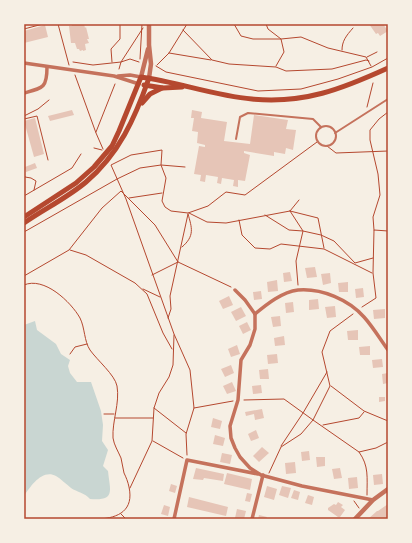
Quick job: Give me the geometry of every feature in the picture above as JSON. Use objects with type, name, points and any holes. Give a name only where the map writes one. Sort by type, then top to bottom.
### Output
[{"type":"main road","points":[[24,217],[76,183],[94,167],[114,141],[141,77],[251,99],[273,100],[296,99],[338,90],[388,68]]},
{"type":"main road","points":[[24,223],[86,182],[103,166],[117,148],[132,122],[140,105],[149,78]]},
{"type":"main road","points":[[139,84],[162,88],[185,86]]},
{"type":"main road","points":[[140,105],[150,94],[162,88]]},
{"type":"street","points":[[149,24],[149,45],[154,65],[149,78]]},
{"type":"street","points":[[114,76],[130,75],[141,77],[142,62],[149,45]]},
{"type":"street","points":[[24,63],[114,76],[139,84]]},
{"type":"street","points":[[24,92],[43,86],[47,80],[47,67]]},
{"type":"street","points":[[235,290],[245,300],[255,314],[255,329],[250,345],[241,360],[238,400],[230,426],[231,438],[240,458],[250,468],[264,476]]},
{"type":"street","points":[[255,314],[282,296],[298,290],[317,291],[334,296],[349,304],[364,317],[388,350]]},
{"type":"street","points":[[174,519],[187,460],[372,500]]},
{"type":"street","points":[[252,519],[264,476]]},
{"type":"street","points":[[355,519],[372,500],[388,489]]},
{"type":"lane","points":[[336,133],[328,126],[321,127],[316,135],[317,142],[322,146],[327,146],[334,142],[336,133],[388,99]]},
{"type":"lane","points":[[236,139],[240,117],[248,113],[313,119],[321,127]]},
{"type":"path","points":[[24,29],[42,24]]},
{"type":"path","points":[[58,24],[69,70]]},
{"type":"path","points":[[112,62],[110,49],[120,39],[120,24]]},
{"type":"path","points":[[73,62],[93,65],[130,60],[142,62],[142,24]]},
{"type":"path","points":[[187,24],[169,53],[154,65],[166,72],[258,91],[302,89],[338,79],[372,67],[388,58]]},
{"type":"path","points":[[234,24],[241,36],[253,39],[301,37],[328,48],[366,57],[377,52]]},
{"type":"path","points":[[266,24],[268,29],[281,39],[284,52],[276,67]]},
{"type":"path","points":[[119,69],[121,62],[142,28]]},
{"type":"path","points":[[342,51],[342,44],[352,28]]},
{"type":"path","points":[[184,30],[212,60]]},
{"type":"path","points":[[169,53],[229,64],[276,67],[286,71],[332,69],[366,60],[369,61]]},
{"type":"path","points":[[366,57],[372,67]]},
{"type":"path","points":[[75,75],[104,151],[94,148]]},
{"type":"path","points":[[365,114],[373,83]]},
{"type":"path","points":[[96,133],[115,84]]},
{"type":"path","points":[[24,116],[38,110],[49,100]]},
{"type":"path","points":[[281,446],[302,434],[313,420],[330,386],[322,352],[330,331],[376,298],[373,273],[373,216],[380,195],[378,174],[370,140],[370,130],[379,119],[388,112]]},
{"type":"path","points":[[24,119],[37,116],[48,160]]},
{"type":"path","points":[[188,213],[208,206],[226,192],[244,195],[317,142]]},
{"type":"path","points":[[327,146],[336,153],[388,151]]},
{"type":"path","points":[[187,460],[186,434],[194,408],[190,370],[174,334],[126,199],[121,191],[111,165],[131,155],[162,150],[161,165],[166,178],[162,193],[162,201],[165,207],[171,211],[188,213],[207,222],[226,223],[290,211],[318,218],[324,249]]},
{"type":"path","points":[[24,196],[72,168],[80,154]]},
{"type":"path","points":[[24,232],[117,179],[140,168],[161,165],[185,167]]},
{"type":"path","points":[[24,174],[25,178],[31,178],[36,181],[34,191]]},
{"type":"path","points":[[121,191],[155,225],[178,262],[235,290]]},
{"type":"path","points":[[24,276],[69,250],[102,208],[121,191]]},
{"type":"path","points":[[129,198],[162,193]]},
{"type":"path","points":[[290,211],[299,200]]},
{"type":"path","points":[[290,211],[303,231],[296,261],[298,290]]},
{"type":"path","points":[[168,318],[171,309],[170,296],[188,213]]},
{"type":"path","points":[[181,248],[188,242],[192,230],[188,213]]},
{"type":"path","points":[[265,215],[289,230],[321,235],[334,241],[355,263]]},
{"type":"path","points":[[239,220],[242,235],[256,248],[270,250],[281,244],[324,249],[373,273]]},
{"type":"path","points":[[374,230],[388,231]]},
{"type":"path","points":[[69,250],[86,255],[160,297]]},
{"type":"path","points":[[355,263],[373,258]]},
{"type":"path","points":[[152,275],[178,262]]},
{"type":"path","points":[[24,285],[38,284],[52,288],[64,298],[80,318],[89,349],[106,368],[117,385],[113,438],[129,488],[128,505],[121,514],[111,518],[100,519]]},
{"type":"path","points":[[143,288],[148,294],[163,333],[173,351]]},
{"type":"path","points":[[129,488],[152,441],[154,408],[173,365],[174,334]]},
{"type":"path","points":[[70,354],[75,347],[87,344]]},
{"type":"path","points":[[264,476],[327,372]]},
{"type":"path","points":[[330,386],[364,411],[388,421]]},
{"type":"path","points":[[194,408],[238,400],[284,400],[359,452],[364,459],[367,468],[367,499]]},
{"type":"path","points":[[154,408],[186,434]]},
{"type":"path","points":[[321,425],[359,418],[364,411]]},
{"type":"path","points":[[104,414],[115,414]]},
{"type":"path","points":[[114,418],[154,418]]},
{"type":"path","points":[[152,441],[187,460]]},
{"type":"path","points":[[359,452],[376,448],[388,442]]},
{"type":"path","points":[[350,495],[362,512]]},
{"type":"path","points":[[121,514],[126,519]]},
{"type":"shaded area","points":[[35,321],[37,330],[56,344],[61,354],[70,360],[68,366],[70,373],[77,382],[91,382],[101,411],[103,425],[102,441],[108,450],[103,466],[108,471],[110,493],[104,498],[90,499],[86,495],[71,488],[62,480],[51,474],[37,480],[24,496],[24,325]]},
{"type":"building","points":[[71,24],[84,24],[85,28],[86,27],[89,39],[87,39],[89,43],[85,44],[86,50],[80,51],[77,49],[75,43],[71,43],[69,26],[72,26]]},
{"type":"building","points":[[369,24],[383,24],[388,31],[380,36],[378,33],[376,34]]},
{"type":"building","points":[[45,25],[48,37],[24,43],[24,31]]},
{"type":"building","points":[[72,110],[74,115],[50,121],[48,116]]},
{"type":"building","points":[[192,110],[202,112],[201,118],[227,122],[224,141],[250,144],[254,115],[288,120],[286,129],[296,130],[293,150],[286,148],[285,154],[274,152],[274,156],[244,151],[244,153],[250,155],[245,181],[238,180],[238,187],[233,186],[234,180],[222,178],[221,184],[217,183],[218,177],[206,175],[205,182],[200,181],[201,175],[194,174],[199,146],[205,147],[205,145],[197,143],[198,132],[192,131],[194,118],[191,118]]},
{"type":"building","points":[[35,118],[44,154],[34,157],[24,121]]},
{"type":"building","points":[[35,163],[37,168],[26,172],[25,167]]},
{"type":"building","points":[[315,267],[317,277],[307,278],[305,268]]},
{"type":"building","points":[[290,272],[292,281],[284,282],[283,273]]},
{"type":"building","points":[[330,273],[331,283],[323,285],[321,274]]},
{"type":"building","points":[[277,280],[278,291],[268,292],[267,282]]},
{"type":"building","points":[[348,282],[348,292],[339,292],[338,283]]},
{"type":"building","points":[[363,288],[364,297],[356,298],[355,289]]},
{"type":"building","points":[[261,291],[262,299],[254,300],[253,292]]},
{"type":"building","points":[[229,296],[233,305],[223,309],[219,301]]},
{"type":"building","points":[[318,299],[319,309],[309,310],[309,300]]},
{"type":"building","points":[[293,302],[294,312],[286,313],[285,303]]},
{"type":"building","points":[[335,306],[336,317],[327,318],[325,307]]},
{"type":"building","points":[[241,307],[246,316],[236,321],[231,312]]},
{"type":"building","points":[[385,309],[385,318],[374,319],[373,310]]},
{"type":"building","points":[[280,316],[281,326],[273,327],[271,317]]},
{"type":"building","points":[[247,322],[251,330],[243,334],[239,326]]},
{"type":"building","points":[[358,330],[358,340],[348,340],[347,331]]},
{"type":"building","points":[[284,336],[285,345],[275,346],[274,338]]},
{"type":"building","points":[[237,345],[240,354],[231,357],[228,349]]},
{"type":"building","points":[[370,346],[370,355],[360,355],[359,347]]},
{"type":"building","points":[[277,354],[278,363],[268,364],[267,355]]},
{"type":"building","points":[[382,359],[383,367],[373,368],[372,360]]},
{"type":"building","points":[[231,365],[234,373],[225,377],[221,369]]},
{"type":"building","points":[[268,369],[269,379],[260,379],[259,370]]},
{"type":"building","points":[[388,373],[388,383],[383,384],[382,374]]},
{"type":"building","points":[[232,382],[236,391],[227,394],[223,386]]},
{"type":"building","points":[[261,385],[262,393],[253,394],[252,386]]},
{"type":"building","points":[[379,397],[385,397],[385,401],[379,402]]},
{"type":"building","points":[[262,409],[264,418],[255,420],[254,414],[246,416],[245,412]]},
{"type":"building","points":[[213,418],[222,421],[220,429],[211,427]]},
{"type":"building","points":[[256,430],[259,438],[251,441],[248,434]]},
{"type":"building","points":[[215,435],[225,438],[223,446],[213,444]]},
{"type":"building","points":[[262,447],[269,453],[259,462],[253,456]]},
{"type":"building","points":[[309,451],[310,460],[302,461],[301,452]]},
{"type":"building","points":[[222,453],[232,455],[230,464],[220,462]]},
{"type":"building","points":[[316,457],[325,457],[325,466],[317,467]]},
{"type":"building","points":[[295,462],[296,473],[286,474],[285,463]]},
{"type":"building","points":[[196,468],[224,474],[223,481],[204,478],[203,480],[193,479]]},
{"type":"building","points":[[340,468],[342,478],[334,479],[332,469]]},
{"type":"building","points":[[227,473],[252,479],[250,490],[224,484]]},
{"type":"building","points":[[382,474],[383,484],[374,485],[373,475]]},
{"type":"building","points":[[357,477],[358,488],[349,489],[348,478]]},
{"type":"building","points":[[171,484],[177,486],[175,493],[169,491]]},
{"type":"building","points":[[267,486],[277,489],[274,500],[264,497]]},
{"type":"building","points":[[282,486],[291,488],[288,498],[279,495]]},
{"type":"building","points":[[294,490],[300,492],[298,500],[291,498]]},
{"type":"building","points":[[247,493],[252,494],[250,502],[245,501]]},
{"type":"building","points":[[308,495],[314,497],[312,505],[305,503]]},
{"type":"building","points":[[189,497],[228,507],[226,516],[187,507]]},
{"type":"building","points":[[338,502],[343,505],[341,507],[345,510],[340,517],[328,510],[328,508],[334,504],[336,505]]},
{"type":"building","points":[[388,504],[388,519],[368,519],[377,511]]},
{"type":"building","points":[[164,505],[170,507],[168,516],[161,514]]},
{"type":"building","points":[[237,509],[246,511],[244,519],[235,518]]},
{"type":"building","points":[[259,515],[267,517],[266,519],[258,519]]}]
